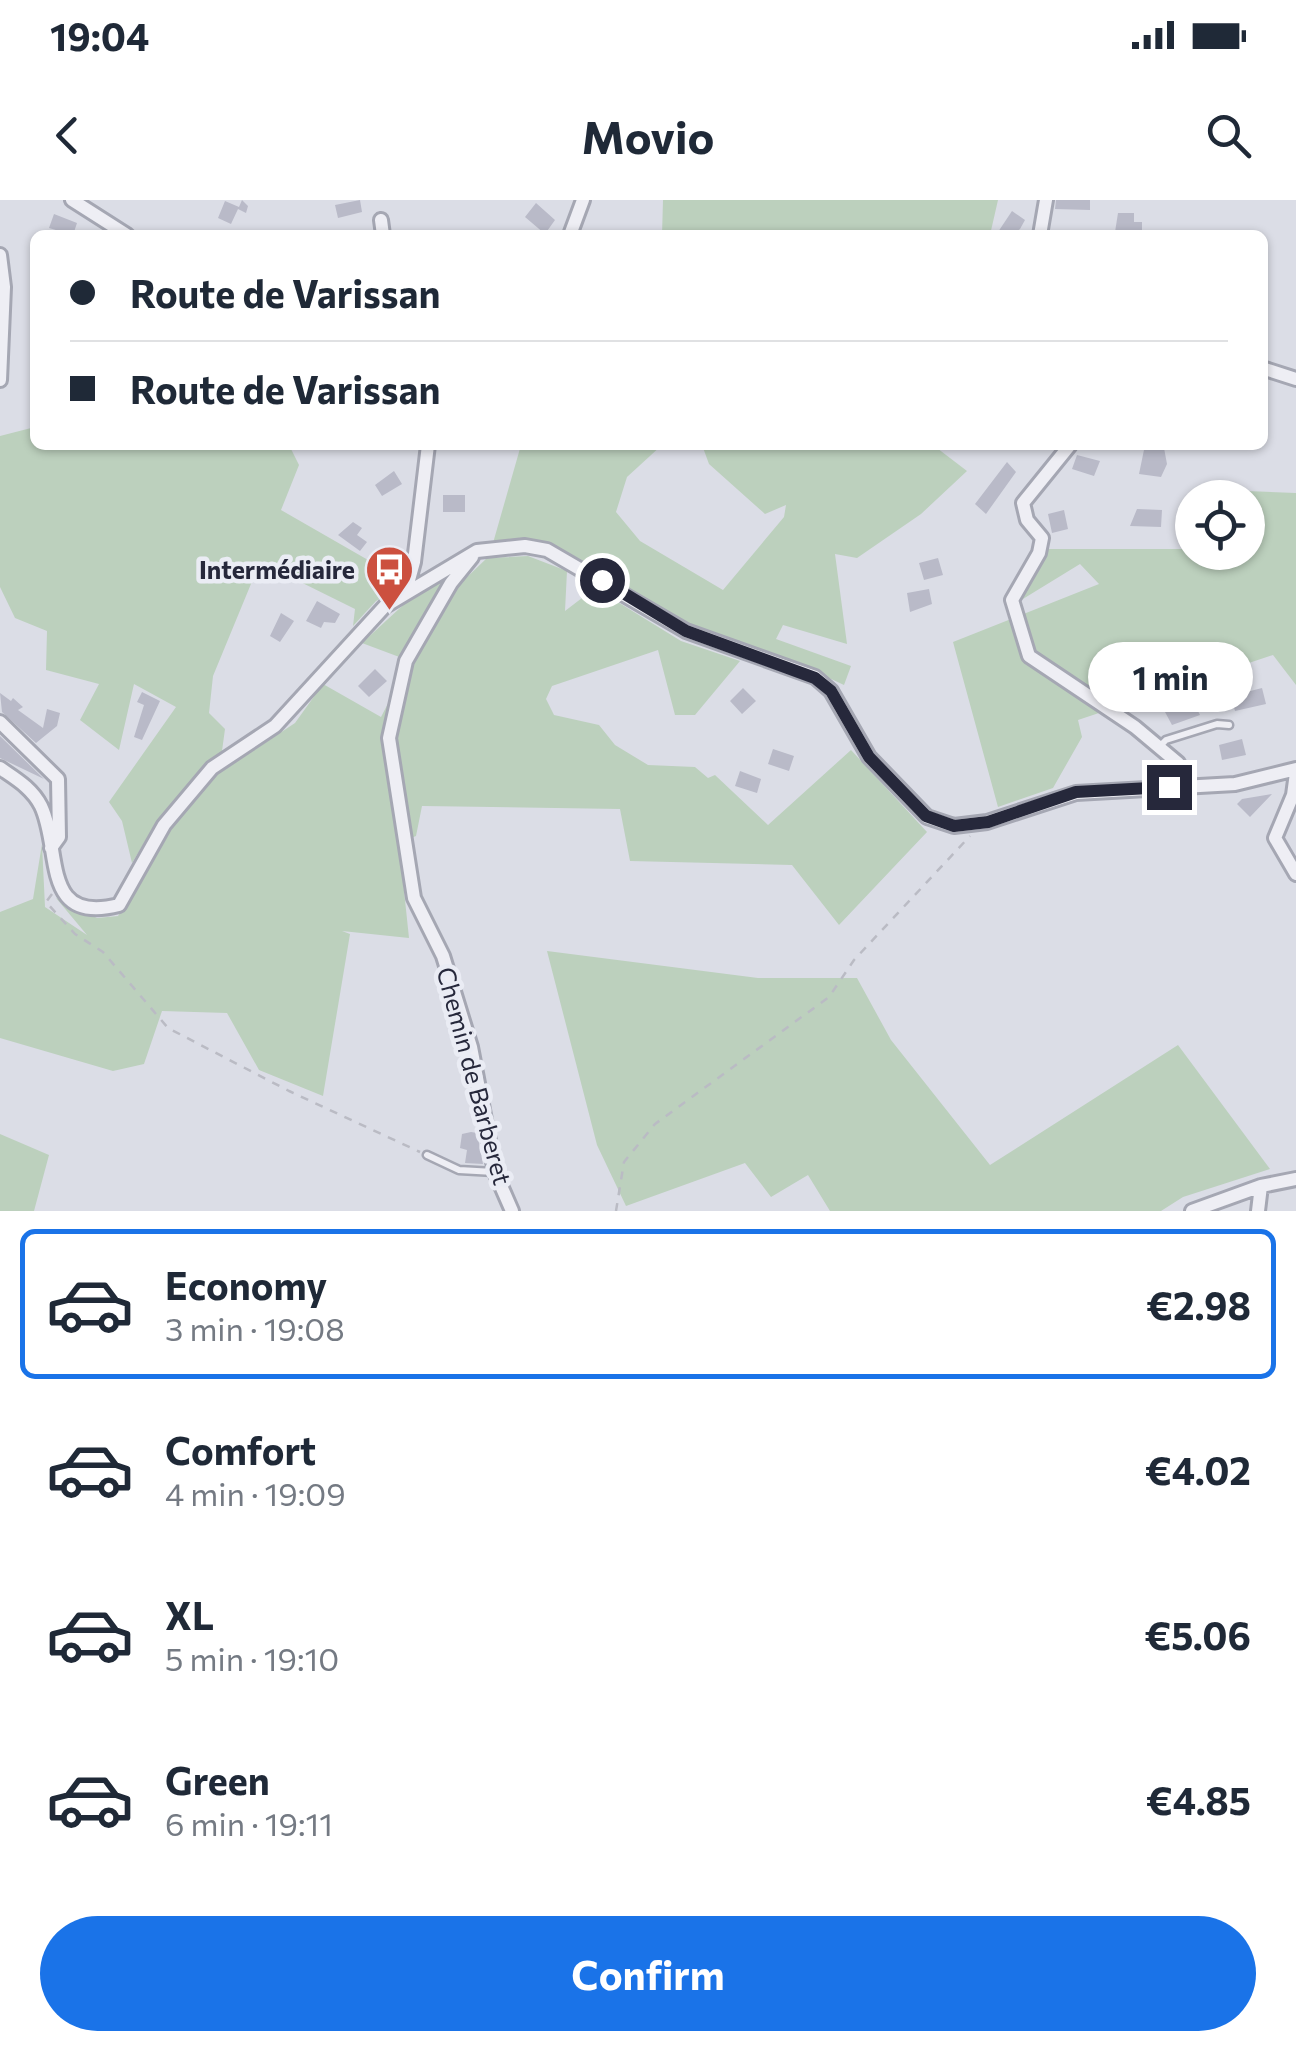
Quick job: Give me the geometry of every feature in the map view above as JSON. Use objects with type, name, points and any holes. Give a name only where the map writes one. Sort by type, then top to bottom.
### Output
[{"type":"street","points":[[72,200],[118,230]]},
{"type":"street","points":[[572,230],[582,200]]},
{"type":"street","points":[[1041,230],[1046,200]]},
{"type":"street","points":[[382,220],[383,230]]},
{"type":"street","points":[[0,255],[4,287],[0,380]]},
{"type":"street","points":[[1268,370],[1296,378]]},
{"type":"street","points":[[406,591],[414,562],[427,450]]},
{"type":"street","points":[[1066,450],[1023,503],[1027,520],[1042,538],[1039,553],[1012,600],[1029,656],[1159,747],[1178,763],[1191,786]]},
{"type":"street","points":[[0,768],[34,794],[43,810],[59,885],[75,904],[98,911],[119,906],[164,825],[186,797],[212,768],[275,726],[359,630],[406,591],[477,551],[526,546],[548,550],[686,631],[815,678],[831,691],[869,757],[926,816],[954,826],[982,822],[1076,792],[1259,780],[1296,771],[1293,795],[1275,838],[1295,873]]},
{"type":"street","name":"Chemin de Barberet","points":[[477,551],[451,583],[406,661],[390,738],[414,898],[442,956],[471,1047],[495,1172],[512,1211]]},
{"type":"street","points":[[0,722],[58,779],[59,838],[51,848]]},
{"type":"street","points":[[1192,1211],[1261,1186],[1296,1179]]},
{"type":"street","points":[[1258,1211],[1261,1186]]},
{"type":"lane","points":[[1159,747],[1166,740],[1216,724],[1228,726]]},
{"type":"lane","points":[[427,1155],[459,1170],[495,1172]]},
{"type":"path","points":[[616,1211],[624,1162],[655,1124],[829,998],[854,960],[982,822]]},
{"type":"path","points":[[59,885],[46,902],[75,934],[103,952],[168,1028],[288,1092],[427,1155]]},
{"type":"green space","points":[[663,200],[998,200],[991,230],[662,230]]},
{"type":"green space","points":[[30,428],[30,450],[292,450],[299,465],[281,510],[375,564],[406,558],[400,587],[376,601],[353,626],[355,609],[260,562],[213,676],[209,713],[225,729],[222,751],[195,776],[209,780],[295,723],[323,684],[381,717],[410,661],[362,643],[413,596],[445,576],[462,582],[487,558],[528,556],[567,571],[565,611],[595,588],[681,641],[740,661],[695,715],[675,715],[658,650],[552,686],[546,699],[554,715],[599,725],[615,745],[648,765],[695,767],[708,778],[715,775],[768,825],[851,750],[927,832],[839,925],[792,865],[630,861],[620,809],[422,806],[416,836],[399,843],[409,938],[342,931],[350,934],[323,1096],[259,1070],[227,1013],[162,1011],[144,1064],[113,1071],[0,1038],[0,912],[33,899],[42,844],[45,907],[87,935],[56,898],[97,918],[118,916],[169,834],[152,830],[132,863],[122,821],[109,802],[176,707],[134,684],[119,750],[80,720],[99,684],[46,670],[47,631],[15,618],[0,587],[0,436]]},
{"type":"green space","points":[[520,450],[657,450],[627,477],[616,512],[640,541],[723,590],[784,517],[786,505],[765,514],[709,464],[704,450],[940,450],[967,471],[921,514],[857,558],[835,554],[847,644],[783,625],[776,639],[851,666],[844,685],[665,615],[600,572],[555,550],[493,543]]},
{"type":"green space","points":[[1265,492],[1296,493],[1296,685],[1273,655],[1078,720],[1082,737],[1053,788],[998,807],[953,642],[1099,584],[1080,564],[1018,602],[1047,549],[1175,549],[1175,570],[1265,570]]},
{"type":"green space","points":[[547,951],[758,978],[857,978],[891,1040],[990,1165],[1178,1045],[1270,1169],[1183,1197],[1161,1211],[830,1211],[808,1175],[771,1197],[745,1163],[626,1206],[597,1145]]},
{"type":"green space","points":[[0,1134],[49,1155],[34,1211],[0,1211]]},
{"type":"building","points":[[242,200],[248,206],[246,213],[238,209],[231,224],[218,218],[225,201],[239,207]]},
{"type":"building","points":[[360,200],[362,212],[338,218],[335,205]]},
{"type":"building","points":[[1056,200],[1090,200],[1090,210],[1055,209]]},
{"type":"building","points":[[536,203],[555,220],[548,230],[540,230],[525,217]]},
{"type":"building","points":[[1012,211],[1025,220],[1019,230],[999,230]]},
{"type":"building","points":[[1118,213],[1134,213],[1134,222],[1142,222],[1142,230],[1115,230]]},
{"type":"building","points":[[54,214],[77,223],[75,230],[49,228]]},
{"type":"building","points":[[1144,450],[1164,450],[1167,464],[1161,477],[1139,474]]},
{"type":"building","points":[[1077,455],[1100,461],[1094,476],[1072,469]]},
{"type":"building","points":[[1007,462],[1016,472],[986,514],[975,504]]},
{"type":"building","points":[[394,471],[402,484],[382,496],[375,485]]},
{"type":"building","points":[[443,495],[465,495],[465,512],[443,512]]},
{"type":"building","points":[[1137,509],[1162,510],[1161,527],[1130,526]]},
{"type":"building","points":[[1064,510],[1068,529],[1052,533],[1048,514]]},
{"type":"building","points":[[353,522],[362,528],[357,535],[367,542],[360,551],[338,535]]},
{"type":"building","points":[[938,558],[943,575],[924,580],[919,563]]},
{"type":"building","points":[[929,589],[932,604],[910,612],[907,593]]},
{"type":"building","points":[[317,601],[340,614],[335,623],[324,622],[321,628],[306,621]]},
{"type":"building","points":[[281,613],[294,621],[280,642],[270,636]]},
{"type":"building","points":[[375,669],[387,681],[369,697],[358,686]]},
{"type":"building","points":[[743,688],[756,701],[742,714],[730,701]]},
{"type":"building","points":[[1262,688],[1266,704],[1235,711],[1231,696]]},
{"type":"building","points":[[142,692],[160,701],[142,740],[134,737],[144,705],[137,702]]},
{"type":"building","points":[[0,693],[11,701],[13,698],[23,707],[18,710],[43,728],[47,709],[60,713],[57,726],[36,743],[2,712]]},
{"type":"building","points":[[1185,699],[1190,710],[1196,707],[1200,715],[1172,725],[1165,712]]},
{"type":"building","points":[[0,736],[44,779],[0,758]]},
{"type":"building","points":[[1242,739],[1246,755],[1222,760],[1219,745]]},
{"type":"building","points":[[773,749],[794,756],[789,771],[768,764]]},
{"type":"building","points":[[740,771],[761,779],[757,793],[735,786]]},
{"type":"building","points":[[1272,794],[1250,817],[1237,804],[1242,799]]},
{"type":"building","points":[[477,1133],[483,1164],[465,1163],[467,1150],[460,1148],[462,1134]]},
{"type":"place","name":"Intermédiaire","points":[[390,612]]},
{"type":"route","points":[[602,580],[686,631],[797,668],[815,678],[831,691],[869,757],[926,816],[954,826],[988,822],[1076,792],[1169,787]]}]
